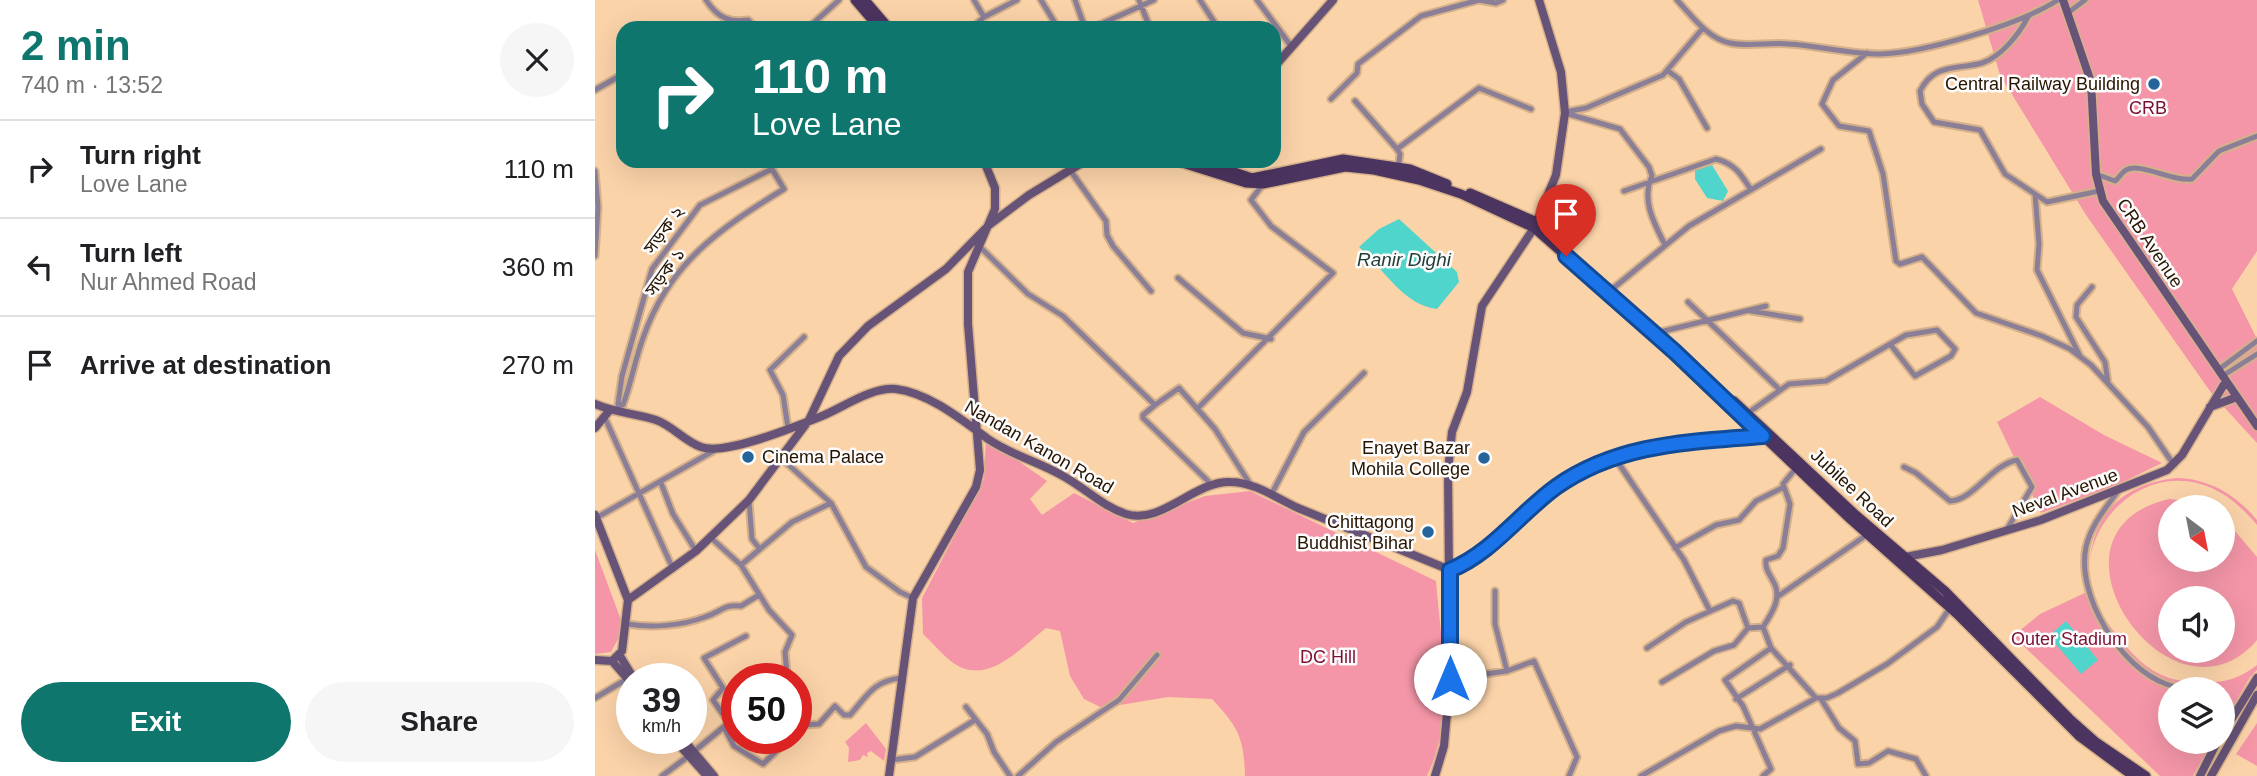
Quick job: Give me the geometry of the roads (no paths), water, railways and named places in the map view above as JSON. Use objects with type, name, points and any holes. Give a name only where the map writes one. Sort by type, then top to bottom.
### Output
[{"type":"main road","points":[[855,0],[873,21]]},
{"type":"main road","points":[[865,0],[883,21]]},
{"type":"main road","points":[[1281,58],[1333,0]]},
{"type":"main road","points":[[1435,776],[1446,734],[1450,679],[1448,471],[1452,432],[1467,392],[1482,306],[1533,225],[1556,175],[1565,113],[1561,72],[1539,0]]},
{"type":"main road","name":"CRB Avenue","points":[[2061,0],[2069,12],[2091,82],[2096,174],[2106,207],[2257,426]]},
{"type":"main road","points":[[1223,168],[1252,178],[1343,159],[1398,171]]},
{"type":"main road","name":"Jubilee Road","points":[[1199,168],[1247,183],[1263,184],[1345,167],[1398,171],[1533,225],[1660,332],[1901,558],[1945,591],[2087,734],[2147,776]]},
{"type":"main road","points":[[889,776],[913,598],[977,487],[981,470],[968,272],[995,209],[995,188],[987,168]]},
{"type":"main road","points":[[628,600],[696,551],[749,500],[809,420],[839,356],[868,326],[947,269],[989,225],[1029,195],[1073,168]]},
{"type":"main road","points":[[1533,225],[1765,433],[1868,534],[1901,558],[2080,737],[2126,774]]},
{"type":"main road","points":[[2174,465],[2210,407],[2223,375]]},
{"type":"main road","name":"Nandan Kanon Road","points":[[717,449],[788,428],[887,389],[919,396],[977,429],[1008,452],[1048,468],[1101,502],[1134,516],[1156,511],[1208,485],[1228,482],[1250,484],[1450,570]]},
{"type":"main road","points":[[2210,407],[2239,400]]},
{"type":"main road","name":"CRB Avenue","points":[[2239,400],[2257,418]]},
{"type":"main road","points":[[595,404],[613,412],[654,419],[700,447],[717,449]]},
{"type":"main road","points":[[595,428],[613,412]]},
{"type":"main road","points":[[1450,570],[1474,557],[1556,487],[1615,458],[1646,446],[1765,433]]},
{"type":"main road","name":"Neval Avenue","points":[[1901,558],[2006,531],[2118,491],[2174,465]]},
{"type":"main road","points":[[596,517],[628,600],[627,624],[620,656],[623,663]]},
{"type":"main road","points":[[612,662],[620,656]]},
{"type":"main road","points":[[595,660],[612,662],[616,666]]},
{"type":"main road","points":[[2235,710],[2257,678]]},
{"type":"main road","points":[[2211,776],[2257,695]]},
{"type":"main road","points":[[688,754],[707,776]]},
{"type":"main road","points":[[695,754],[714,776]]},
{"type":"main road","points":[[2200,776],[2211,754]]},
{"type":"street","points":[[706,0],[720,16],[729,21]]},
{"type":"street","points":[[816,21],[839,0]]},
{"type":"street","points":[[974,0],[983,17]]},
{"type":"street","points":[[979,21],[1017,0]]},
{"type":"street","points":[[1041,0],[1054,21]]},
{"type":"street","points":[[1075,0],[1082,21]]},
{"type":"street","points":[[1105,21],[1139,3],[1154,0]]},
{"type":"street","points":[[1201,0],[1214,21]]},
{"type":"street","points":[[1257,0],[1273,21]]},
{"type":"street","points":[[1331,99],[1356,73],[1358,64],[1421,16],[1479,0],[1498,1]]},
{"type":"street","points":[[1677,0],[1703,28],[1730,43],[1787,44],[1879,54],[1923,47],[2028,17],[2061,0]]},
{"type":"street","points":[[2069,12],[2085,0]]},
{"type":"street","points":[[1139,3],[1147,21]]},
{"type":"street","points":[[2028,17],[2019,34],[1983,62],[1945,67],[1929,77],[1920,91],[1920,97],[1934,122],[1980,130],[1997,164],[2047,202],[2099,191]]},
{"type":"street","points":[[1565,113],[1585,108],[1668,71],[1703,28]]},
{"type":"street","points":[[1281,32],[1291,46]]},
{"type":"street","points":[[1867,53],[1833,80],[1822,104],[1839,126],[1869,131],[1883,174],[1896,261],[1900,264],[1922,257],[1976,313],[2042,335],[2082,358],[2148,427],[2174,465]]},
{"type":"street","points":[[1668,71],[1679,79],[1707,128]]},
{"type":"street","points":[[595,90],[616,78]]},
{"type":"street","points":[[1397,149],[1479,88],[1531,109]]},
{"type":"street","points":[[1355,102],[1397,149],[1400,154],[1398,171]]},
{"type":"street","points":[[1565,113],[1620,129],[1649,167],[1652,176],[1645,191],[1653,221],[1665,245]]},
{"type":"street","points":[[2096,174],[2115,181],[2128,169],[2136,168],[2173,179],[2192,179],[2219,151],[2257,136]]},
{"type":"street","points":[[1611,290],[1689,226],[1821,149]]},
{"type":"street","points":[[1624,191],[1716,159],[1730,163],[1740,171],[1751,190]]},
{"type":"street","name":"সড়ক ২","points":[[613,412],[652,269],[675,234],[700,205],[772,169],[779,182]]},
{"type":"street","points":[[1070,170],[1106,221],[1107,235],[1113,246],[1151,291]]},
{"type":"street","points":[[595,171],[599,207],[595,256]]},
{"type":"street","name":"সড়ক ১","points":[[613,412],[623,405],[643,337],[669,287],[705,242],[784,189],[779,182]]},
{"type":"street","points":[[1197,409],[1271,338],[1333,273],[1271,226],[1251,200],[1263,184]]},
{"type":"street","points":[[2035,194],[2038,271],[2082,358]]},
{"type":"street","points":[[978,245],[1028,294],[1063,316],[1155,405]]},
{"type":"street","points":[[1178,278],[1212,304],[1232,325],[1243,332],[1271,338]]},
{"type":"street","points":[[2092,287],[2077,305],[2076,317],[2105,362],[2108,383]]},
{"type":"street","points":[[1688,302],[1780,390]]},
{"type":"street","points":[[1660,332],[1766,306]]},
{"type":"street","points":[[1748,311],[1800,319]]},
{"type":"street","points":[[1748,413],[1789,384],[1826,381],[1890,344],[1906,335],[1937,330],[1955,349],[1951,356],[1915,376],[1890,344]]},
{"type":"street","points":[[788,428],[783,395],[770,370],[804,337]]},
{"type":"street","points":[[2223,375],[2257,341]]},
{"type":"street","points":[[2223,375],[2257,354]]},
{"type":"street","points":[[1271,495],[1304,432],[1364,373]]},
{"type":"street","points":[[1208,485],[1208,481],[1143,418],[1155,405],[1179,388],[1215,429],[1250,484]]},
{"type":"street","points":[[613,412],[640,495],[673,569]]},
{"type":"street","points":[[596,517],[640,495],[717,449]]},
{"type":"street","points":[[782,458],[831,503],[866,566],[900,593],[913,598]]},
{"type":"street","points":[[1615,458],[1675,548],[1710,611]]},
{"type":"street","points":[[1904,467],[1912,470],[1950,501],[1956,501],[1982,480],[2017,460],[2032,487],[2006,531]]},
{"type":"street","points":[[1777,597],[1776,587],[1765,564],[1767,558],[1777,556],[1783,548],[1790,504],[1784,487],[1785,480],[1797,467]]},
{"type":"street","points":[[661,483],[673,514],[696,551]]},
{"type":"street","points":[[1675,548],[1716,525],[1739,520],[1756,501],[1784,487]]},
{"type":"street","points":[[2118,491],[2096,521],[2086,549],[2087,594],[2104,626],[2137,666],[2158,680]]},
{"type":"street","points":[[749,500],[752,539],[759,548]]},
{"type":"street","points":[[741,565],[792,522],[831,503]]},
{"type":"street","points":[[1868,534],[1777,597],[1763,627],[1771,648],[1819,698],[1839,728],[1855,741],[1858,764],[1868,763],[1888,751],[1916,759],[1926,776]]},
{"type":"street","points":[[711,538],[741,565],[759,595],[792,635],[785,652],[785,663]]},
{"type":"street","points":[[1495,591],[1495,624],[1507,671]]},
{"type":"street","points":[[627,624],[659,626],[692,620],[730,604],[741,606],[759,595]]},
{"type":"street","points":[[1647,648],[1710,611],[1736,601],[1742,609],[1748,628]]},
{"type":"street","points":[[1641,776],[1719,731],[1767,726],[1887,664],[1937,627],[1950,608]]},
{"type":"street","points":[[1662,682],[1714,651],[1734,645],[1748,628],[1763,627]]},
{"type":"street","points":[[721,685],[704,658],[746,636]]},
{"type":"street","points":[[1763,776],[1771,768],[1743,706],[1725,679],[1771,648]]},
{"type":"street","points":[[1018,776],[1056,742],[1119,700],[1157,655]]},
{"type":"street","points":[[1450,679],[1507,671],[1535,662],[1577,757],[1569,776]]},
{"type":"street","points":[[1736,699],[1790,665]]},
{"type":"street","points":[[812,724],[819,724],[835,706],[844,715],[850,715],[871,689],[889,679],[901,678]]},
{"type":"street","points":[[595,698],[616,688]]},
{"type":"street","points":[[721,690],[713,700],[721,712]]},
{"type":"street","points":[[966,707],[987,734],[994,752],[1010,776]]},
{"type":"street","points":[[891,760],[915,757],[975,720]]},
{"type":"street","points":[[707,741],[721,729]]},
{"type":"street","points":[[747,754],[763,764],[773,754]]},
{"type":"street","points":[[662,776],[686,758]]},
{"type":"water","points":[[1712,165],[1728,191],[1723,201],[1707,198],[1695,179],[1695,168]]},
{"type":"water","name":"Ranir Dighi","points":[[1399,219],[1457,272],[1459,282],[1437,309],[1414,301],[1359,247],[1379,229]]},
{"type":"water","points":[[2066,621],[2098,660],[2081,674],[2049,636]]},
{"type":"place","name":"Central Railway Building","points":[[2154,84]]},
{"type":"place","name":"Cinema Palace","points":[[748,457]]},
{"type":"place","name":"Enayet Bazar Mohila College","points":[[1484,458]]},
{"type":"place","name":"Chittagong Buddhist Bihar","points":[[1428,532]]},
{"type":"park label","name":"CRB","points":[[2148,108]]},
{"type":"park label","name":"Outer Stadium","points":[[2069,639]]},
{"type":"park label","name":"DC Hill","points":[[1328,657]]}]
